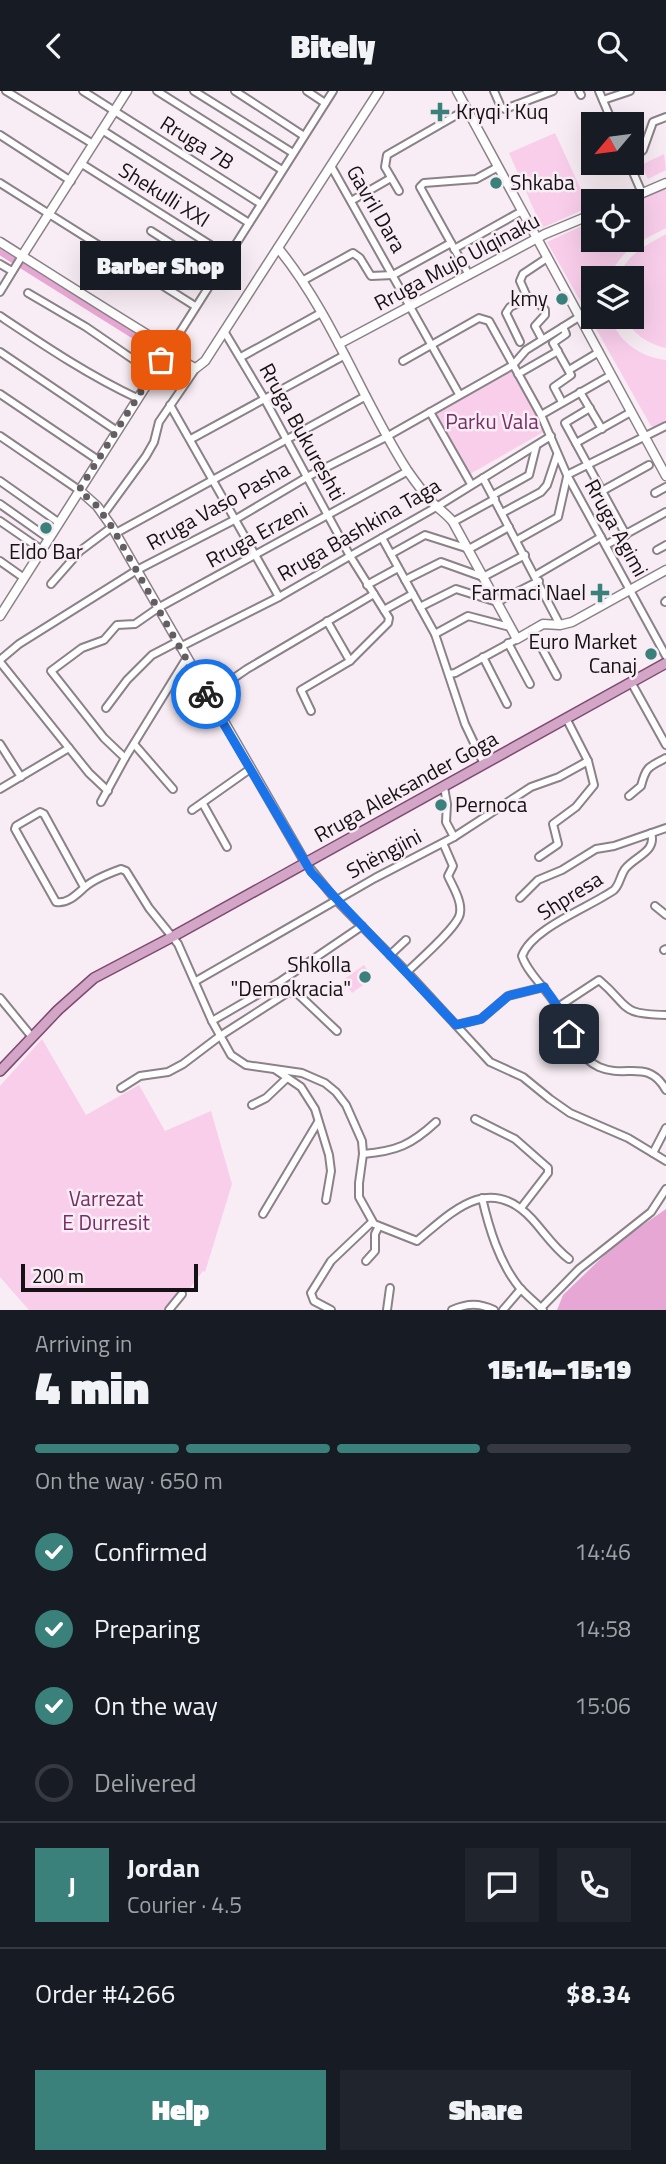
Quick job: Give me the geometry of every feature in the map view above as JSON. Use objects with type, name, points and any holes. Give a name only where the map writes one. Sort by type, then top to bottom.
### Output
[{"type":"main road","name":"Rruga Aleksander Goga","points":[[0,1070],[94,978],[666,663]]},
{"type":"street","points":[[6,91],[93,144]]},
{"type":"street","name":"Rruga 7B","points":[[82,91],[261,204]]},
{"type":"street","points":[[0,292],[127,91]]},
{"type":"street","points":[[157,91],[282,170]]},
{"type":"street","points":[[194,91],[293,153]]},
{"type":"street","points":[[235,91],[304,136]]},
{"type":"street","points":[[307,91],[326,103]]},
{"type":"street","points":[[0,616],[333,91]]},
{"type":"street","points":[[103,515],[146,456],[159,422],[170,405],[196,368],[201,366],[379,91]]},
{"type":"street","points":[[457,91],[666,476]]},
{"type":"street","points":[[494,91],[501,107],[505,109],[553,91]]},
{"type":"street","points":[[599,91],[608,112]]},
{"type":"street","points":[[603,100],[630,91]]},
{"type":"street","points":[[399,191],[385,167],[390,151],[467,109]]},
{"type":"street","points":[[644,147],[653,122],[666,117]]},
{"type":"street","points":[[102,130],[249,223]]},
{"type":"street","points":[[0,135],[71,181]]},
{"type":"street","name":"Shekulli XXI","points":[[82,164],[228,256]]},
{"type":"street","name":"Gavril Dara","points":[[331,166],[459,394]]},
{"type":"street","points":[[469,275],[420,189],[421,185],[476,179],[498,167]]},
{"type":"street","points":[[351,201],[391,178]]},
{"type":"street","points":[[0,183],[195,306]]},
{"type":"street","points":[[644,192],[666,183]]},
{"type":"street","points":[[302,281],[353,253],[360,258],[371,276],[393,275],[522,211]]},
{"type":"street","name":"Rruga Mujo Ulqinaku","points":[[338,344],[537,239],[581,219]]},
{"type":"street","points":[[151,231],[217,273]]},
{"type":"street","points":[[0,242],[21,258],[170,348],[190,367],[196,368]]},
{"type":"street","points":[[278,248],[302,281],[408,471],[430,501],[453,521],[510,627],[512,641],[530,684]]},
{"type":"street","points":[[528,299],[520,281],[523,274],[547,258]]},
{"type":"street","points":[[0,264],[13,269]]},
{"type":"street","points":[[28,293],[86,327],[153,373]]},
{"type":"street","points":[[520,342],[506,313],[510,307],[528,299],[534,299],[545,310],[545,315],[535,325],[542,339]]},
{"type":"street","points":[[241,357],[320,313]]},
{"type":"street","points":[[0,316],[70,363],[137,398]]},
{"type":"street","name":"Rruga Vaso Pasha","points":[[0,661],[19,643],[137,571],[236,519],[307,477],[388,436],[513,365],[526,350],[579,317]]},
{"type":"street","name":"Rruga Agimi","points":[[432,344],[479,318],[489,321],[541,415],[567,475],[666,656]]},
{"type":"street","points":[[562,402],[554,387],[571,375],[553,342],[566,334],[563,327]]},
{"type":"street","name":"Rruga Bukureshti","points":[[224,331],[264,398],[350,557],[389,618],[388,623],[350,661]]},
{"type":"street","points":[[402,361],[432,344]]},
{"type":"street","points":[[518,374],[558,351]]},
{"type":"street","points":[[0,352],[117,431]]},
{"type":"street","points":[[569,370],[599,352]]},
{"type":"street","points":[[191,439],[345,355]]},
{"type":"street","points":[[541,415],[611,375]]},
{"type":"street","points":[[580,392],[601,429]]},
{"type":"street","points":[[0,394],[98,460]]},
{"type":"street","points":[[51,584],[80,551],[114,530],[213,480],[366,396]]},
{"type":"street","points":[[170,405],[279,597]]},
{"type":"street","points":[[590,408],[565,423],[626,534]]},
{"type":"street","points":[[430,412],[471,484]]},
{"type":"street","points":[[576,443],[631,412]]},
{"type":"street","points":[[517,540],[558,517],[567,475],[666,426]]},
{"type":"street","points":[[0,436],[79,490],[114,530],[305,862],[336,900],[490,1062],[523,1077],[570,1113],[620,1134],[666,1161]]},
{"type":"street","name":"Rruga Bashkina Taga","points":[[106,708],[127,680],[152,655],[279,597],[438,506],[551,436]]},
{"type":"street","points":[[453,521],[529,475],[536,447]]},
{"type":"street","points":[[502,513],[541,492],[547,485],[558,453]]},
{"type":"street","points":[[602,491],[649,465]]},
{"type":"street","name":"Rruga Erzeni","points":[[125,758],[104,738],[51,671],[82,648],[104,641],[112,628],[135,624],[158,608],[408,471]]},
{"type":"street","points":[[483,478],[560,625]]},
{"type":"street","points":[[0,481],[58,522]]},
{"type":"street","points":[[655,493],[666,487]]},
{"type":"street","points":[[0,504],[48,538]]},
{"type":"street","points":[[606,545],[666,512]]},
{"type":"street","points":[[0,521],[41,549]]},
{"type":"street","points":[[391,554],[425,535],[469,549],[509,527]]},
{"type":"street","points":[[497,603],[601,537]]},
{"type":"street","points":[[382,538],[435,634],[465,724],[484,764]]},
{"type":"street","points":[[657,550],[666,545]]},
{"type":"street","points":[[405,580],[440,562],[483,577],[524,555]]},
{"type":"street","points":[[0,561],[24,577]]},
{"type":"street","points":[[368,585],[398,568]]},
{"type":"street","points":[[449,674],[543,624],[560,625],[572,622],[666,570]]},
{"type":"street","points":[[420,607],[456,589],[497,603]]},
{"type":"street","points":[[208,696],[247,669],[374,594]]},
{"type":"street","points":[[384,610],[413,594]]},
{"type":"street","points":[[435,634],[468,615],[510,627]]},
{"type":"street","points":[[311,711],[301,690],[350,661],[327,621]]},
{"type":"street","points":[[532,630],[557,676]]},
{"type":"street","points":[[483,657],[507,704]]},
{"type":"street","points":[[101,802],[186,659]]},
{"type":"street","points":[[0,661],[89,773],[108,790]]},
{"type":"street","points":[[631,682],[666,745]]},
{"type":"street","points":[[538,857],[558,844],[553,824],[576,807],[594,785],[589,761],[566,718]]},
{"type":"street","points":[[0,744],[22,777]]},
{"type":"street","points":[[134,744],[173,789]]},
{"type":"street","points":[[0,789],[69,748]]},
{"type":"street","points":[[629,796],[641,786],[644,771],[666,758]]},
{"type":"street","name":"Shëngjini","points":[[196,981],[336,900],[454,837],[531,787],[559,777],[589,761]]},
{"type":"street","points":[[192,810],[250,769]]},
{"type":"street","points":[[444,787],[446,822],[454,837]]},
{"type":"street","points":[[203,804],[227,847]]},
{"type":"street","points":[[84,887],[44,814],[40,812],[16,826],[21,841],[56,902],[62,903],[84,887],[116,871],[126,871],[149,908],[178,944],[212,1021],[235,1059],[246,1065],[302,1073],[325,1083],[336,1092],[352,1118],[362,1142],[358,1191],[372,1222],[378,1227],[417,1241],[454,1210],[482,1198],[502,1199],[521,1208],[569,1259]]},
{"type":"street","points":[[520,898],[538,880],[562,870],[596,849],[614,846],[666,828]]},
{"type":"street","name":"Shpresa","points":[[544,987],[523,960],[523,951],[529,942],[614,890],[629,865],[650,848],[653,840],[651,833]]},
{"type":"street","points":[[407,972],[452,929],[461,912],[459,900],[448,876],[453,866],[443,843]]},
{"type":"street","points":[[655,906],[666,915]]},
{"type":"street","points":[[212,1021],[281,981],[362,926]]},
{"type":"street","points":[[390,955],[406,940]]},
{"type":"street","points":[[558,1007],[599,980],[626,1008],[635,1013],[666,1015]]},
{"type":"street","points":[[456,1025],[481,1019],[508,996],[544,987],[558,1007],[569,1034],[587,1059],[599,1067],[618,1072],[643,1070],[655,1075],[666,1090]]},
{"type":"street","points":[[121,1088],[140,1076],[168,1072],[183,1065],[220,1035],[288,993],[293,992],[337,1031]]},
{"type":"street","points":[[0,998],[32,1037]]},
{"type":"street","points":[[274,1069],[301,1087],[310,1098],[330,1155],[331,1171],[326,1200]]},
{"type":"street","points":[[252,1105],[266,1098],[287,1078]]},
{"type":"street","points":[[475,1119],[515,1139],[548,1168],[548,1173],[521,1208]]},
{"type":"street","points":[[263,1214],[318,1122]]},
{"type":"street","points":[[363,1154],[402,1147],[418,1138],[436,1122]]},
{"type":"street","points":[[653,1153],[666,1128]]},
{"type":"street","points":[[482,1198],[487,1220],[509,1274],[542,1309],[579,1269],[651,1212],[666,1189]]},
{"type":"street","points":[[331,1310],[314,1301],[311,1293],[331,1261],[372,1222]]},
{"type":"street","points":[[366,1261],[375,1251],[375,1234],[378,1227]]},
{"type":"street","points":[[387,1310],[390,1288]]},
{"type":"street","points":[[503,1310],[521,1289]]},
{"type":"street","points":[[169,1310],[182,1294]]},
{"type":"street","points":[[452,1310],[469,1304],[484,1305],[494,1310]]},
{"type":"green space","points":[[555,133],[581,190],[581,211],[542,228],[509,153]]},
{"type":"green space","points":[[664,154],[666,170],[648,179],[644,164]]},
{"type":"green space","points":[[666,187],[666,228],[644,240],[644,197]]},
{"type":"green space","points":[[581,226],[581,252],[626,252],[615,266],[581,266],[581,302],[547,242]]},
{"type":"green space","points":[[666,234],[666,348],[653,344],[633,329],[644,329],[644,266],[624,266],[638,252],[644,252],[644,247]]},
{"type":"green space","points":[[596,329],[616,329],[639,352],[666,360],[666,424],[656,428],[651,426]]},
{"type":"green space","name":"Parku Vala","points":[[513,369],[547,430],[470,474],[436,413]]},
{"type":"green space","points":[[364,965],[373,978],[352,993],[343,980]]},
{"type":"green space","name":"Varrezat E Durresit","points":[[42,1039],[86,1115],[139,1085],[165,1131],[211,1111],[232,1184],[205,1272],[203,1271],[173,1310],[29,1310],[0,1277],[0,1086]]},
{"type":"shaded area","points":[[666,1209],[666,1310],[557,1310],[563,1295],[618,1242]]},
{"type":"waterway","points":[[0,252],[158,351]]},
{"type":"way so far","points":[[161,360],[79,490],[97,506],[112,527],[206,694]]},
{"type":"place","name":"Kryqi i Kuq","points":[[440,112]]},
{"type":"place","name":"Shkaba","points":[[496,183]]},
{"type":"place","name":"kmy","points":[[562,299]]},
{"type":"place","name":"Barber Shop","points":[[161,360]]},
{"type":"place","name":"Eldo Bar","points":[[46,528]]},
{"type":"place","name":"Farmaci Nael","points":[[600,593]]},
{"type":"place","name":"Euro Market Canaj","points":[[651,654]]},
{"type":"place","name":"Pernoca","points":[[441,805]]},
{"type":"place","name":"Shkolla \"Demokracia\"","points":[[365,977]]},
{"type":"route","points":[[206,694],[311,872],[456,1025],[481,1019],[508,996],[544,987],[558,1007],[569,1034]]}]
